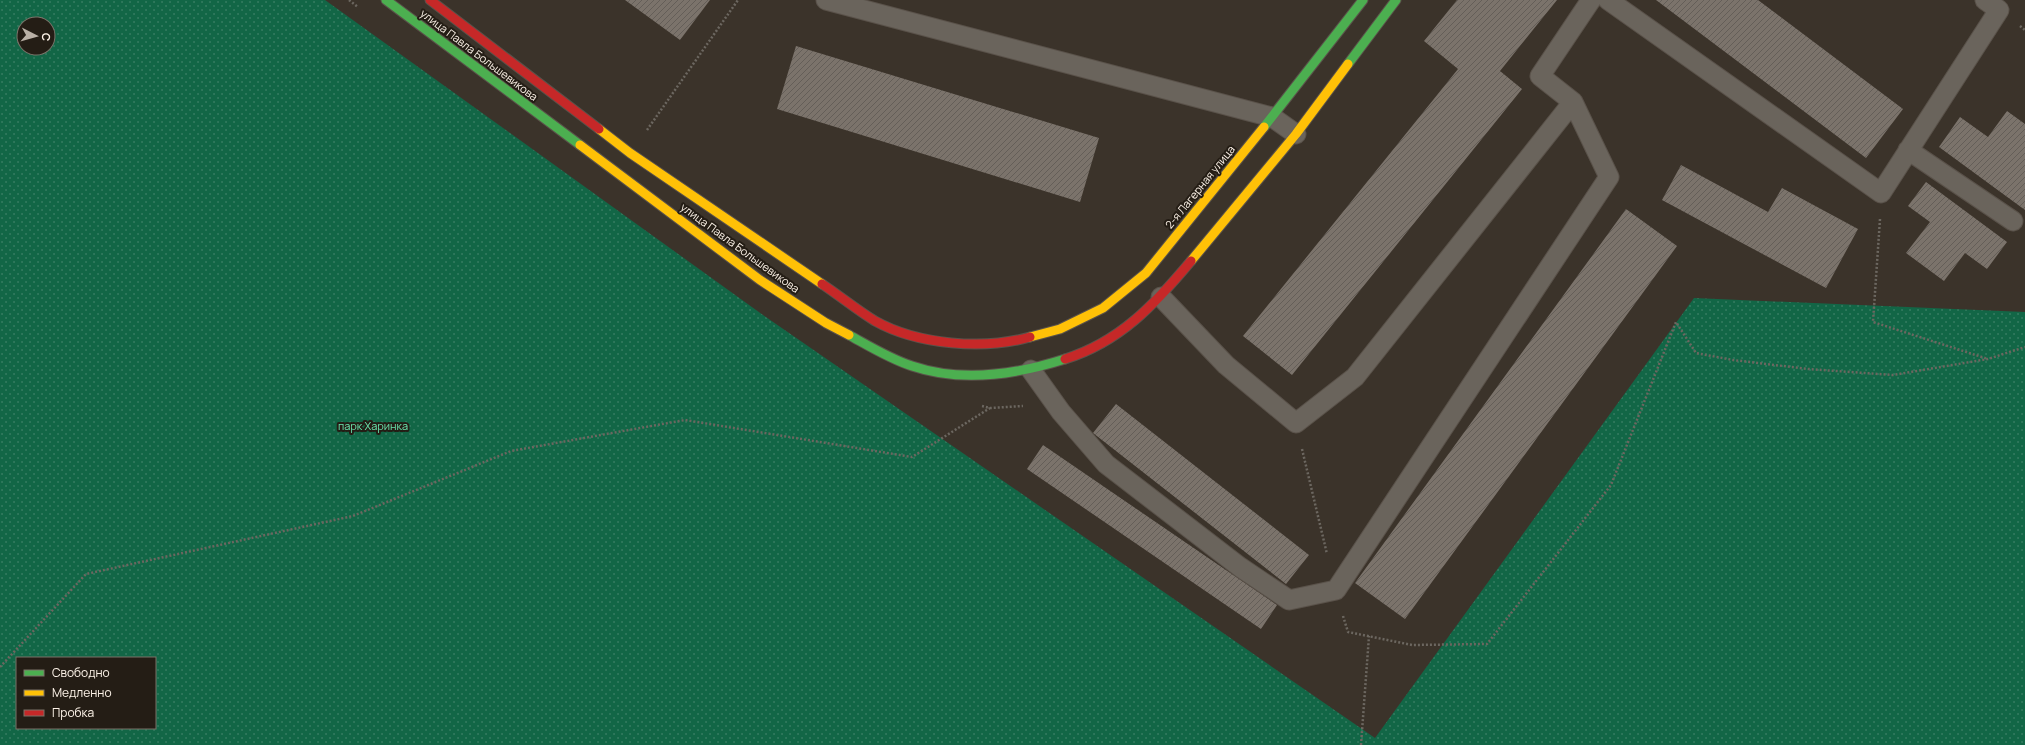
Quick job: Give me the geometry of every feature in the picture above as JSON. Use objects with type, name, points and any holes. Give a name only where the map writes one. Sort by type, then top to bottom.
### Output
[{"type":"main road","name":"улица Павла Большевикова","points":[[386,0],[760,280],[826,323],[882,353],[912,366],[944,373],[987,376],[1031,370],[1085,353],[1124,330],[1161,297]]},
{"type":"main road","name":"улица Павла Большевикова","points":[[430,0],[630,153],[876,321],[918,338],[968,344],[1017,341]]},
{"type":"main road","name":"2-я Лагерная улица","points":[[1017,341],[1060,328],[1102,308],[1146,273],[1272,117],[1363,0]]},
{"type":"main road","points":[[1161,297],[1296,134],[1396,0]]},
{"type":"lane","points":[[826,0],[1272,117],[1296,134]]},
{"type":"lane","points":[[1031,370],[1061,412],[1106,464],[1240,567],[1289,600],[1336,590],[1609,177],[1573,102],[1540,76],[1591,0]]},
{"type":"lane","points":[[1608,0],[1882,193],[1908,150],[1999,10],[1984,0]]},
{"type":"lane","points":[[1161,297],[1226,365],[1296,423],[1355,377],[1573,102]]},
{"type":"lane","points":[[1908,150],[2013,221]]},
{"type":"path","points":[[630,153],[738,0]]},
{"type":"path","points":[[1882,193],[1874,322],[1988,359]]},
{"type":"path","points":[[1296,423],[1336,590],[1348,632],[1412,645],[1487,644],[1611,485],[1676,322],[1696,353],[1733,360],[1808,369],[1893,376],[1988,359],[2025,347]]},
{"type":"path","points":[[0,667],[86,574],[353,516],[511,451],[685,420],[912,457],[990,408]]},
{"type":"path","points":[[1361,745],[1369,636]]},
{"type":"green space","name":"парк Харинка","points":[[0,0],[325,0],[763,315],[1375,738],[1694,298],[2025,312],[2025,745],[0,745]]},
{"type":"building","points":[[625,0],[710,0],[680,40]]},
{"type":"building","points":[[1457,0],[1557,0],[1500,71],[1522,89],[1292,375],[1243,336],[1458,69],[1424,41]]},
{"type":"building","points":[[1656,0],[1758,0],[1903,109],[1866,158]]},
{"type":"building","points":[[796,46],[1099,138],[1080,202],[777,109]]},
{"type":"building","points":[[2007,111],[2025,124],[2025,210],[1939,147],[1960,117],[1988,137]]},
{"type":"building","points":[[1681,165],[1768,212],[1782,188],[1858,229],[1826,288],[1662,200]]},
{"type":"building","points":[[1926,182],[2007,242],[1987,269],[1965,253],[1944,281],[1906,253],[1930,222],[1908,206]]},
{"type":"building","points":[[1626,209],[1677,246],[1405,619],[1355,583]]},
{"type":"building","points":[[1116,404],[1309,555],[1286,584],[1093,433]]},
{"type":"building","points":[[1043,445],[1277,605],[1261,629],[1027,469]]},
{"type":"traffic: fast","points":[[386,0],[580,145]]},
{"type":"traffic: fast","points":[[1264,127],[1363,0]]},
{"type":"traffic: fast","points":[[1348,64],[1396,0]]},
{"type":"traffic: fast","points":[[849,335],[896,360],[931,371],[950,374],[988,375],[1008,373],[1046,365],[1065,359]]},
{"type":"traffic: slow","points":[[1191,261],[1296,134],[1348,64]]},
{"type":"traffic: slow","points":[[1030,337],[1060,329],[1103,308],[1146,273],[1264,127]]},
{"type":"traffic: slow","points":[[599,129],[630,153],[822,284]]},
{"type":"traffic: slow","points":[[580,145],[760,280],[826,323],[849,335]]},
{"type":"traffic: jam","points":[[430,0],[599,129]]},
{"type":"traffic: jam","points":[[1065,359],[1085,352],[1120,332],[1150,306],[1191,261]]},
{"type":"traffic: jam","points":[[822,284],[875,321],[892,329],[911,335],[951,343],[972,344],[1012,341],[1030,337]]}]
